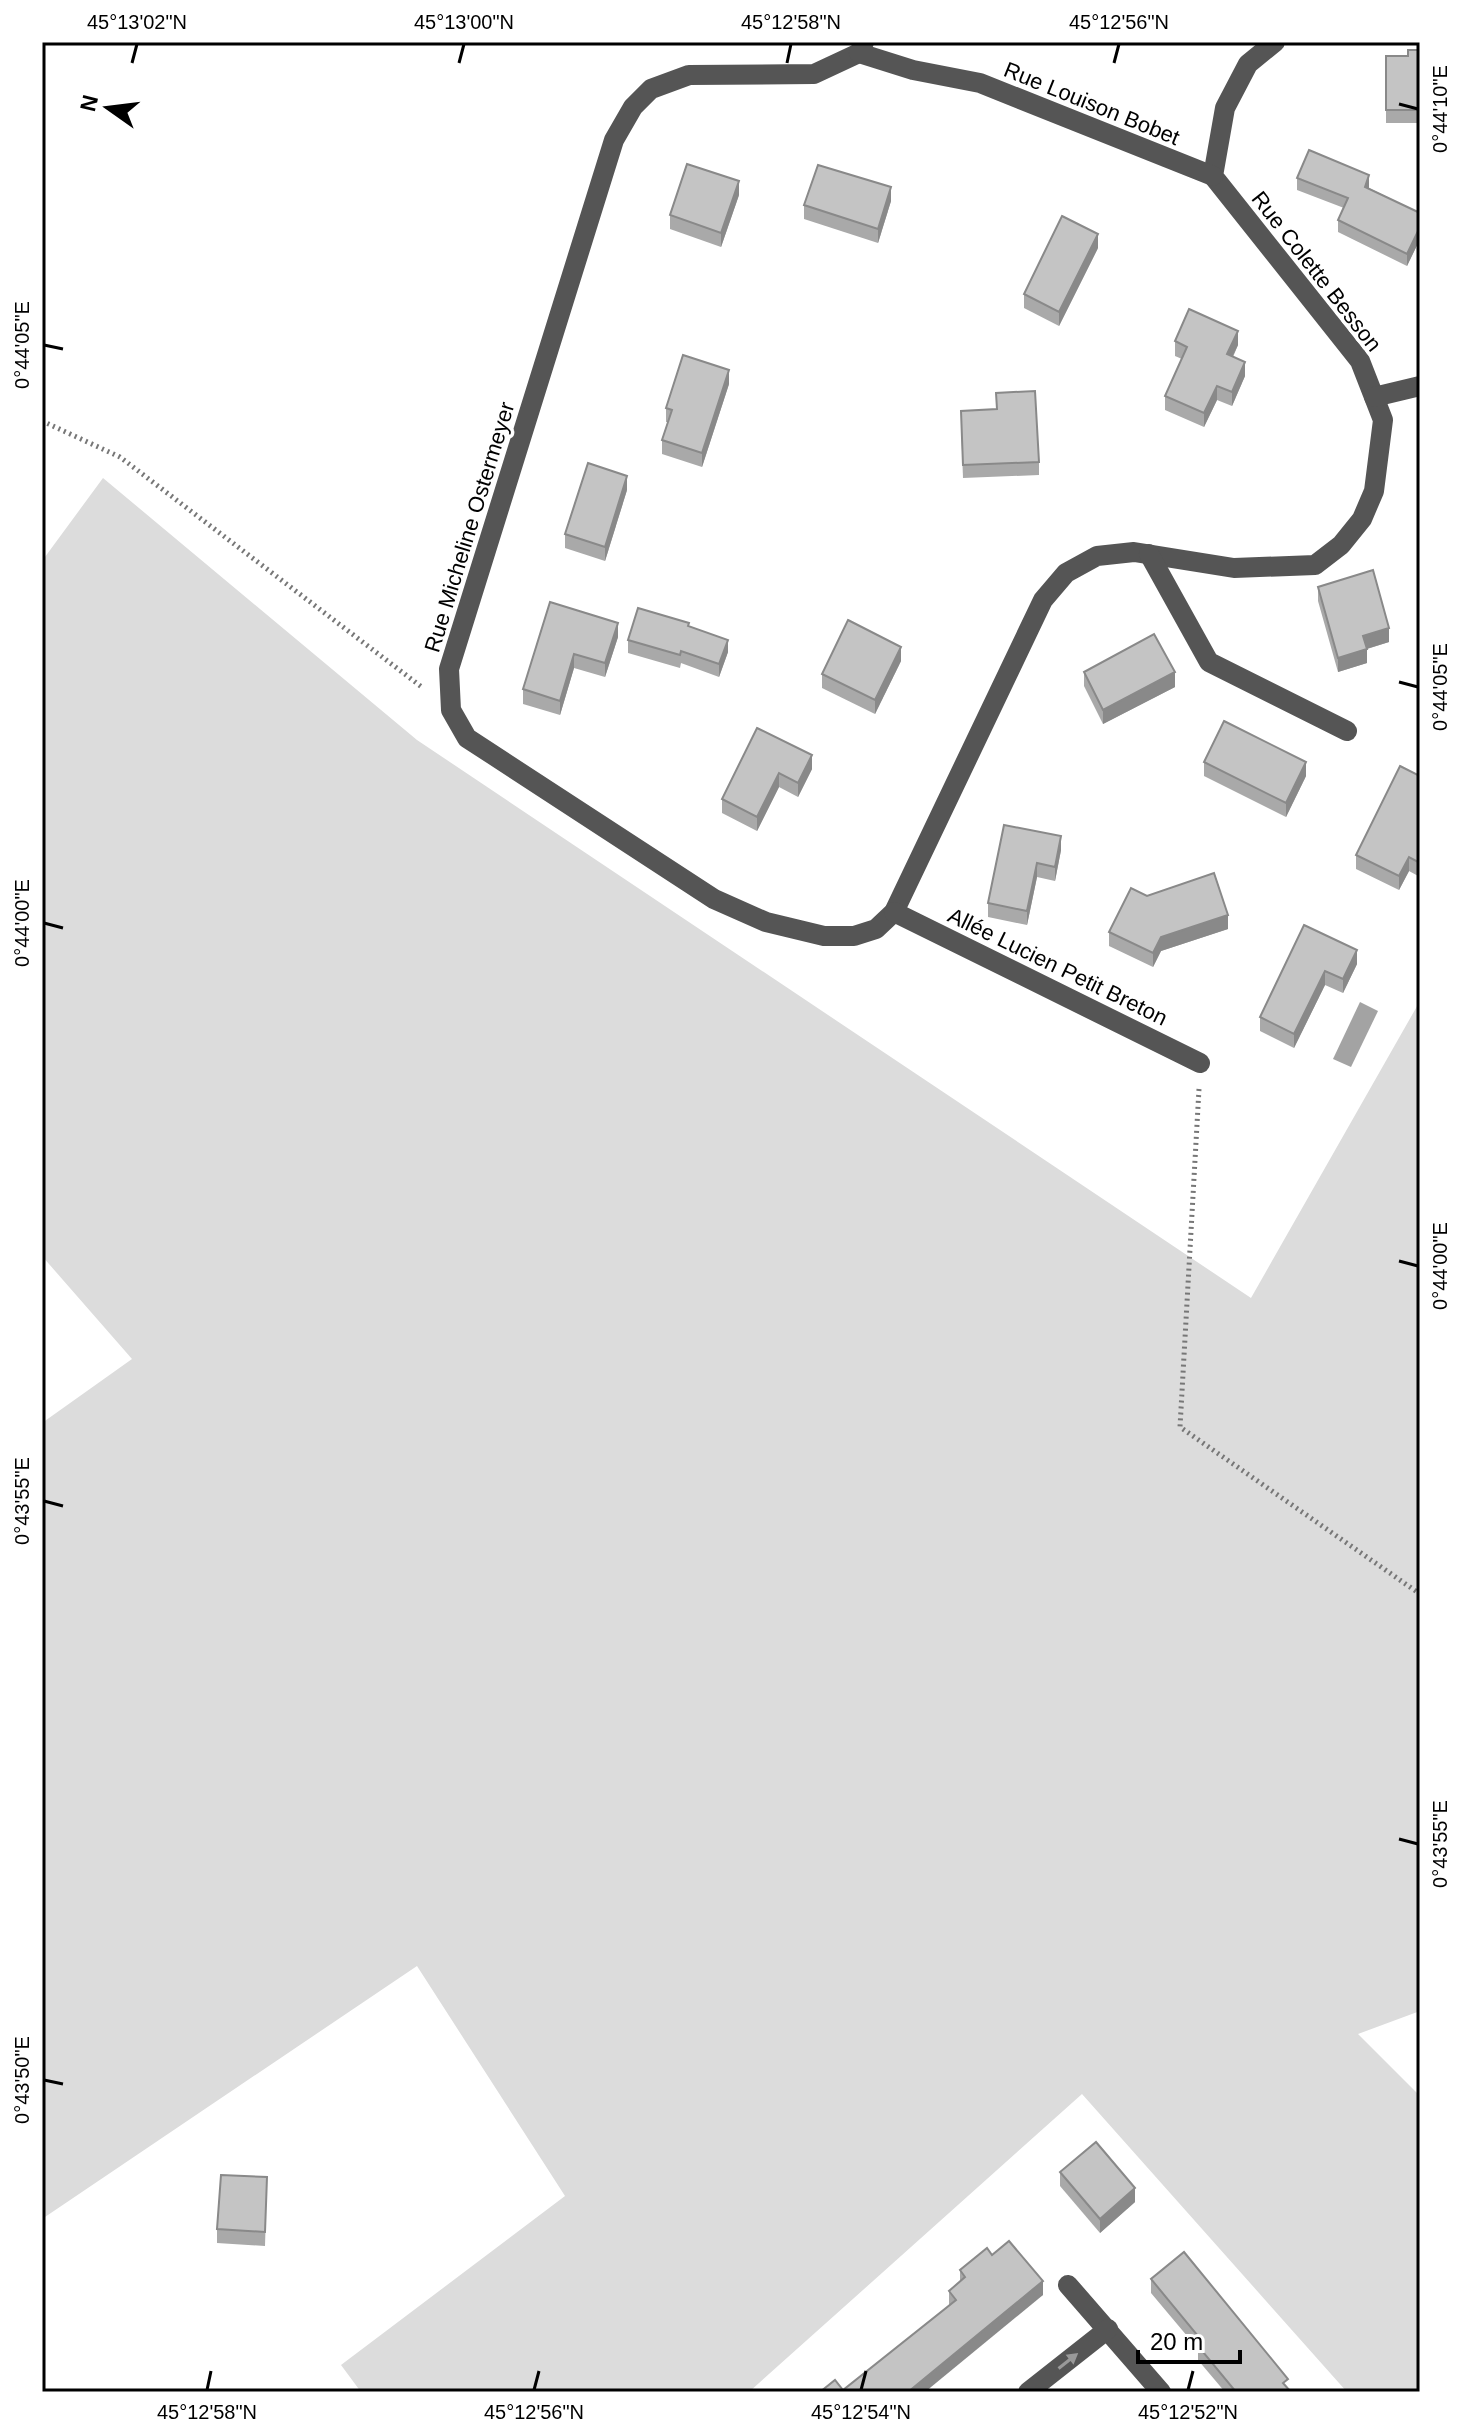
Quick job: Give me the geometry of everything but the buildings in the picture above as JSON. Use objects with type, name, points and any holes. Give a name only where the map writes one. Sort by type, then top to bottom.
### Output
[{"type":"street","points":[[1213,176],[1225,108],[1248,64],[1275,42]]},
{"type":"street","name":"Rue Louison Bobet","points":[[862,48],[913,70],[980,83],[1213,176]]},
{"type":"street","name":"Rue Micheline Ostermeyer","points":[[451,710],[449,669],[614,140],[633,107],[651,89],[689,75],[814,74],[862,48]]},
{"type":"street","name":"Rue Colette Besson","points":[[894,912],[1043,600],[1066,573],[1097,556],[1134,552],[1234,568],[1315,565],[1341,545],[1362,519],[1374,491],[1383,420],[1360,361],[1213,176]]},
{"type":"street","points":[[1374,397],[1420,386]]},
{"type":"street","points":[[1149,554],[1209,662],[1347,731]]},
{"type":"street","points":[[451,710],[467,738],[714,899],[766,922],[824,936],[854,936],[876,929],[894,912]]},
{"type":"street","name":"Allée Lucien Petit Breton","points":[[894,912],[1200,1063]]},
{"type":"street","points":[[1068,2285],[1161,2392]]},
{"type":"street","points":[[1028,2392],[1108,2329]]},
{"type":"path","points":[[42,421],[120,457],[451,710]]},
{"type":"path","points":[[1200,1063],[1180,1427],[1420,1594]]},
{"type":"shaded area","points":[[103,478],[417,740],[1251,1298],[1420,1001],[1420,2011],[1358,2034],[1420,2096],[1420,2392],[1347,2392],[1082,2094],[749,2392],[361,2392],[341,2365],[565,2196],[417,1966],[42,2219],[42,1423],[132,1359],[42,1256],[42,561]]},
{"type":"shaded area","points":[[1360,1002],[1378,1011],[1351,1067],[1333,1059]]}]
